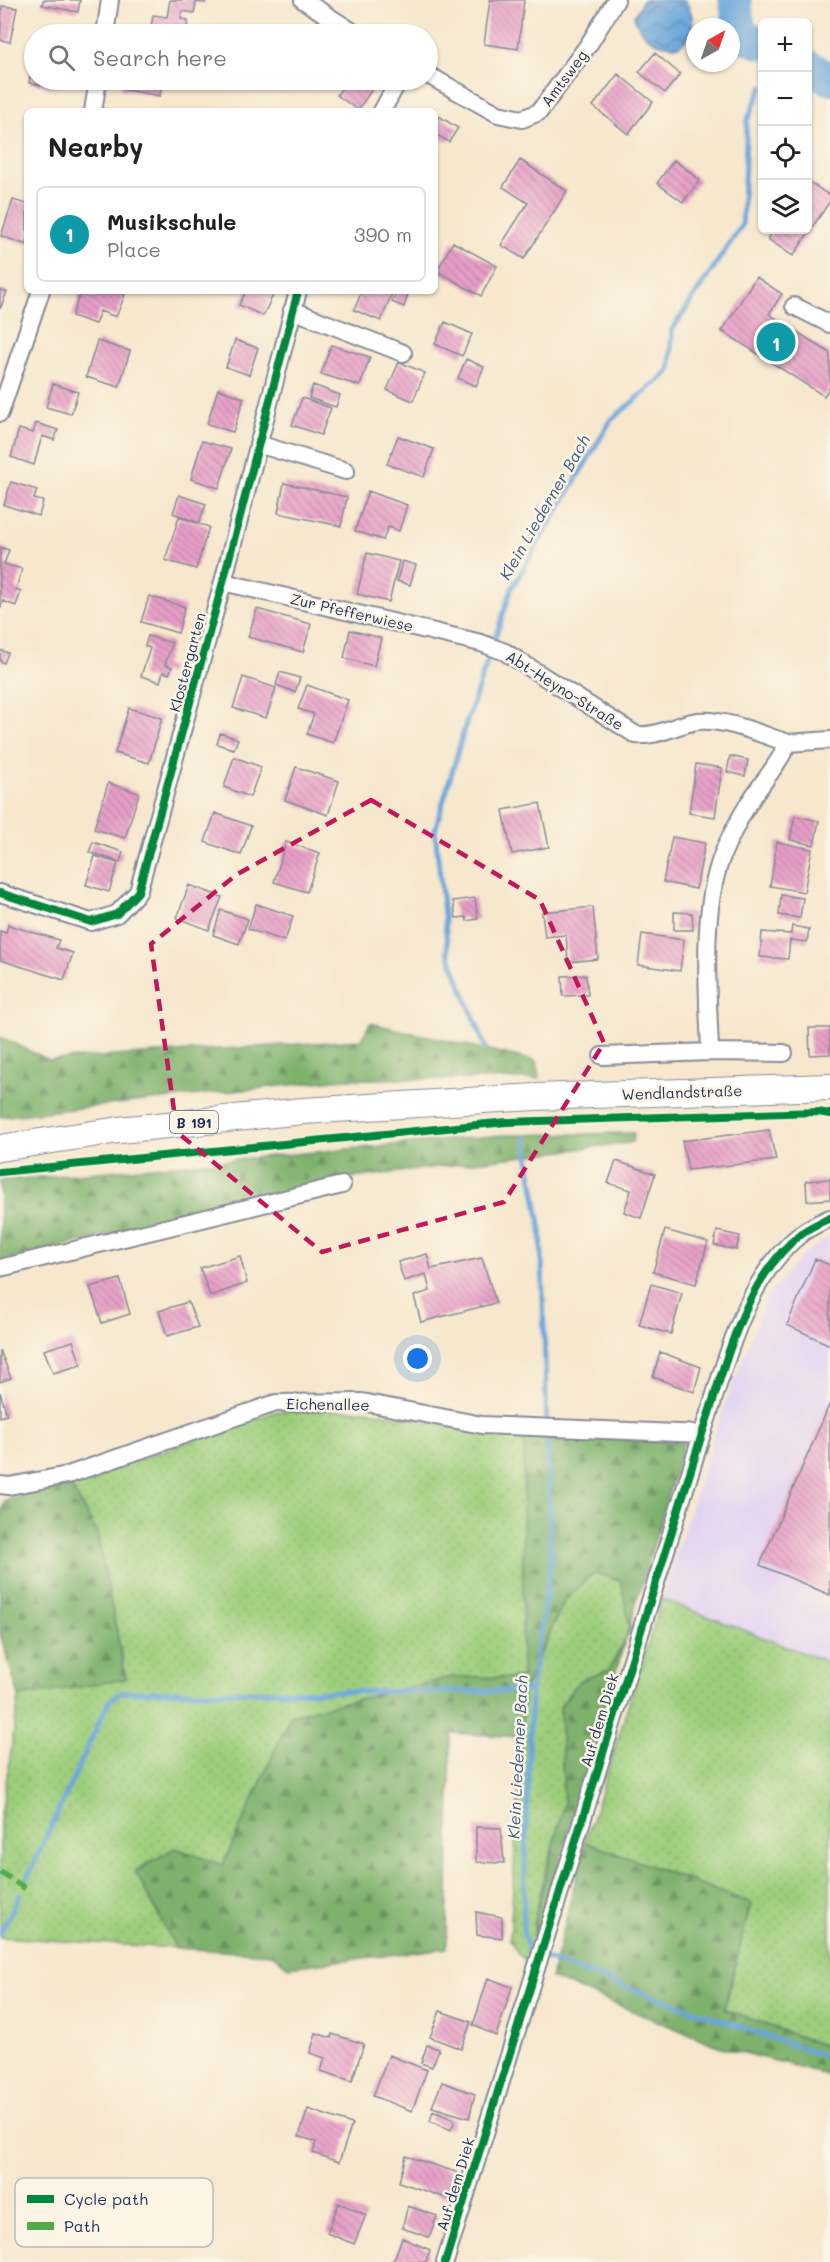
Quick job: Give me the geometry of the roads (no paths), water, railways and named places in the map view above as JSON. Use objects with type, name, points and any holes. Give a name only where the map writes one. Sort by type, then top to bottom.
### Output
[{"type":"main road","name":"Wendlandstraße","points":[[0,1148],[119,1130],[303,1111],[535,1097],[830,1087]]},
{"type":"street","points":[[106,24],[110,0]]},
{"type":"street","points":[[303,0],[340,24]]},
{"type":"street","name":"Amtsweg","points":[[438,81],[498,114],[522,119],[539,112],[615,3]]},
{"type":"street","points":[[93,108],[96,90]]},
{"type":"street","points":[[384,108],[394,90]]},
{"type":"street","points":[[0,413],[40,294]]},
{"type":"street","name":"Klostergarten","points":[[0,892],[91,921],[117,914],[138,892],[223,582],[297,294]]},
{"type":"street","points":[[794,306],[830,324]]},
{"type":"street","points":[[292,310],[403,353]]},
{"type":"street","points":[[258,444],[346,471]]},
{"type":"street","name":"Zur Pfefferwiese","points":[[223,582],[481,643]]},
{"type":"street","name":"Abt-Heyno-Straße","points":[[481,643],[505,652],[636,735],[651,736],[699,721],[730,725],[788,743]]},
{"type":"street","points":[[710,1052],[707,949],[712,896],[726,848],[746,807],[779,764],[788,743],[830,740]]},
{"type":"street","points":[[602,1056],[710,1052],[784,1053]]},
{"type":"street","points":[[0,1268],[342,1185]]},
{"type":"street","name":"Auf dem Diek","points":[[445,2262],[702,1434],[746,1307],[780,1253],[803,1232],[830,1218]]},
{"type":"street","name":"Eichenallee","points":[[0,1485],[9,1486],[68,1475],[276,1403],[362,1402],[482,1425],[702,1434]]},
{"type":"water","points":[[643,0],[685,0],[692,18],[686,18],[686,40],[679,46],[671,46],[656,43],[645,36],[634,16]]},
{"type":"waterway","points":[[735,0],[741,36],[758,42]]},
{"type":"waterway","points":[[812,68],[830,79]]},
{"type":"waterway","name":"Klein Liederner Bach","points":[[486,1049],[448,952],[435,830],[465,727],[512,588],[611,420],[670,371],[672,330],[742,225],[747,121],[758,96]]},
{"type":"waterway","name":"Klein Liederner Bach","points":[[525,1137],[541,1230],[551,1562],[531,1691],[523,1930],[529,1953],[830,2058]]},
{"type":"waterway","points":[[27,1879],[109,1701],[122,1692],[531,1691]]},
{"type":"waterway","points":[[0,1934],[20,1895]]},
{"type":"place","name":"Musikschule","points":[[776,342]]}]
